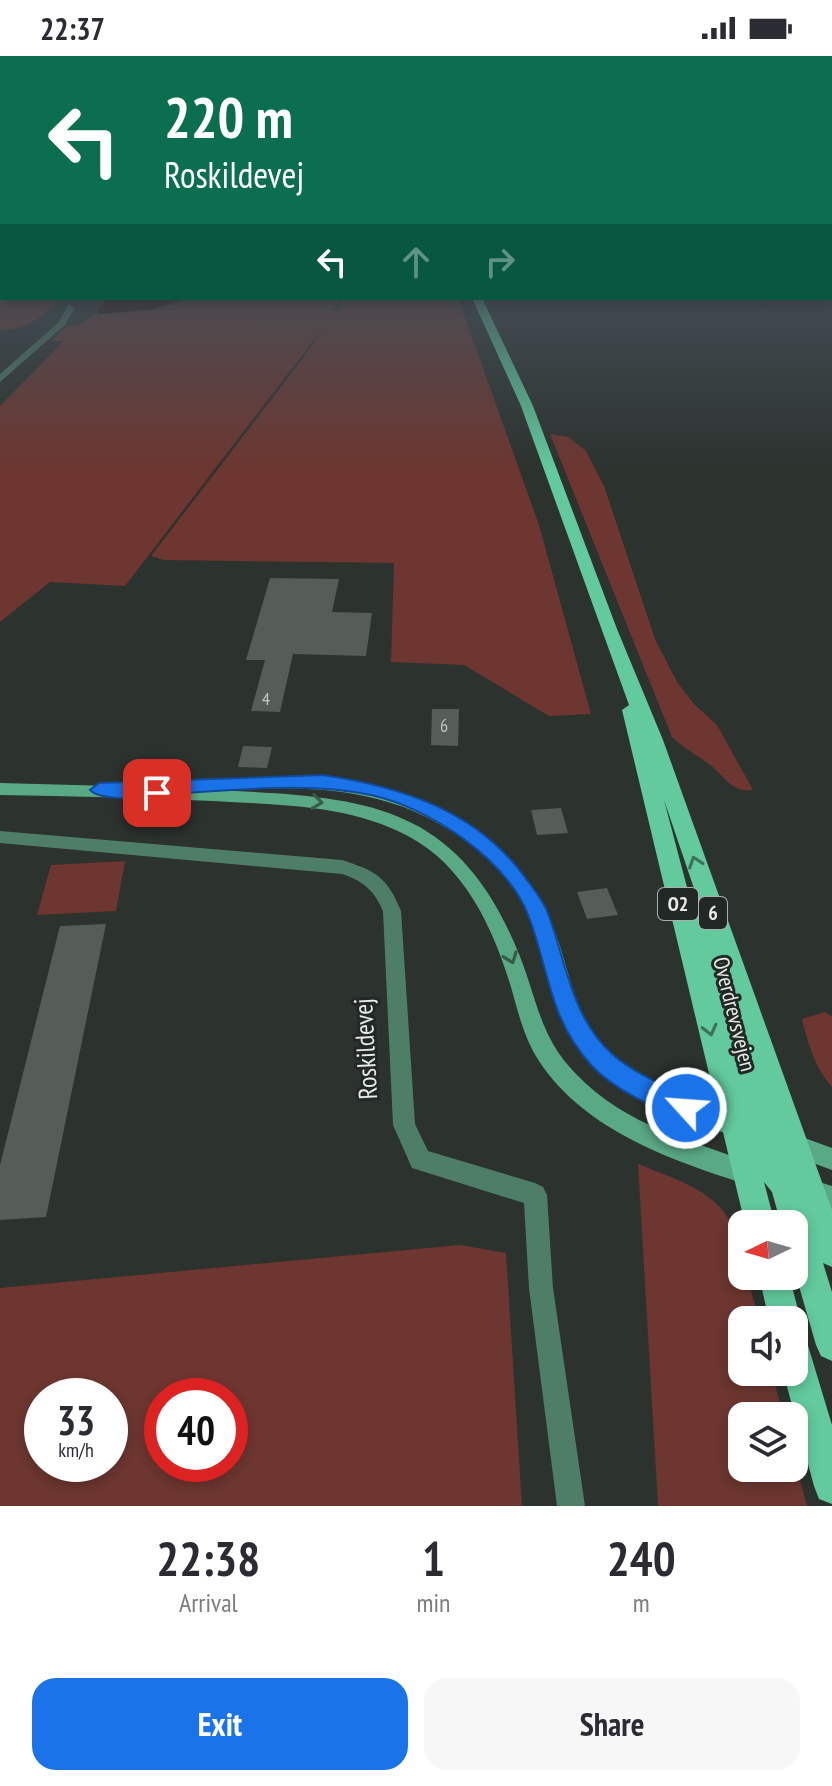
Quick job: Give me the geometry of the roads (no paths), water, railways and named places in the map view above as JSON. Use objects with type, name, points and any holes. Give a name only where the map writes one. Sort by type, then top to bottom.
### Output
[{"type":"main road","name":"Overdrevsvejen","points":[[494,336],[553,469],[627,682],[653,740],[796,1146]]},
{"type":"main road","name":"Overdrevsvejen","points":[[627,682],[637,739],[747,1173]]},
{"type":"main road","points":[[661,837],[688,899],[768,1136],[809,1191],[832,1345]]},
{"type":"main road","points":[[734,1125],[809,1191]]},
{"type":"main road","name":"6","points":[[796,1146],[832,1252]]},
{"type":"main road","name":"O2","points":[[747,1173],[756,1210]]},
{"type":"main road","points":[[804,1386],[832,1486]]},
{"type":"street","points":[[0,379],[46,336]]},
{"type":"street","points":[[99,790],[323,782],[375,790],[430,809],[469,831],[506,866],[538,912],[567,1010],[603,1061],[642,1087],[686,1108],[832,1159]]},
{"type":"street","points":[[0,789],[99,790],[301,800],[347,806],[392,821],[437,846],[478,887],[498,923],[532,1024],[547,1057],[586,1098],[632,1130],[694,1157],[809,1191]]},
{"type":"street","name":"Roskildevej","points":[[0,837],[342,867],[369,875],[384,890],[392,911],[404,1125],[420,1160],[535,1195],[541,1288],[571,1506]]}]
